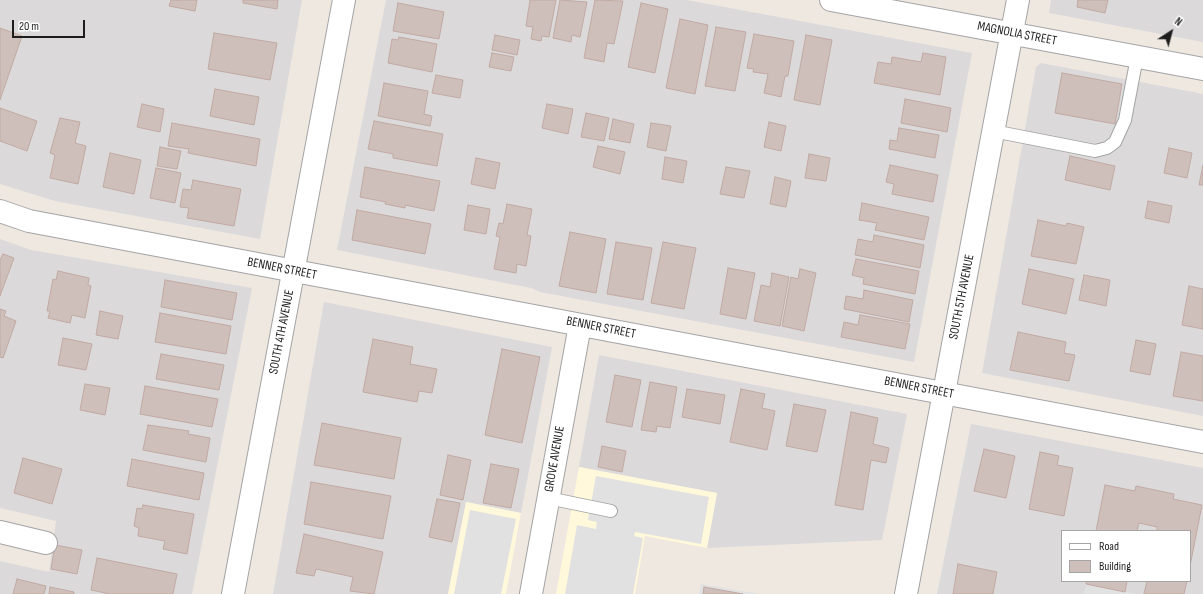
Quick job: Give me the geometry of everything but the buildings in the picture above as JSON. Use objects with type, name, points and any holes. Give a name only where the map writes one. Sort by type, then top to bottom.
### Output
[{"type":"street","name":"SOUTH 4TH AVENUE","points":[[233,594],[344,0]]},
{"type":"street","name":"MAGNOLIA STREET","points":[[831,0],[1203,70]]},
{"type":"street","name":"SOUTH 5TH AVENUE","points":[[906,594],[1018,0]]},
{"type":"street","name":"BENNER STREET","points":[[0,211],[29,221],[1203,442]]},
{"type":"street","name":"GROVE AVENUE","points":[[531,594],[580,325]]},
{"type":"street","points":[[0,532],[46,544]]},
{"type":"lane","points":[[993,131],[1095,151],[1107,148],[1115,142],[1125,120],[1138,57]]},
{"type":"lane","points":[[548,498],[612,511]]},
{"type":"shaded area","points":[[0,0],[302,0],[260,239],[55,201],[0,184]]},
{"type":"shaded area","points":[[386,0],[687,0],[972,53],[914,362],[540,292],[531,288],[337,250]]},
{"type":"shaded area","points":[[1051,0],[1203,0],[1203,42],[1049,13]]},
{"type":"shaded area","points":[[1041,63],[1203,94],[1203,416],[982,373],[1036,67]]},
{"type":"shaded area","points":[[0,239],[31,250],[252,288],[192,594],[0,594],[0,561],[49,572],[56,521],[0,508]]},
{"type":"shaded area","points":[[324,302],[552,347],[521,513],[466,502],[448,594],[273,594]]},
{"type":"shaded area","points":[[599,355],[907,414],[882,540],[707,548],[717,493],[579,467]]},
{"type":"shaded area","points":[[971,424],[1203,468],[1203,594],[937,594]]},
{"type":"shaded area","points":[[579,467],[717,493],[707,548],[645,536],[635,594],[556,594]]},
{"type":"shaded area","points":[[596,476],[709,497],[701,544],[635,532],[634,536],[643,538],[633,594],[565,594],[577,525],[596,529],[597,522],[588,520]]},
{"type":"shaded area","points":[[466,502],[521,513],[506,594],[448,594]]},
{"type":"shaded area","points":[[470,510],[516,519],[501,594],[454,594]]},
{"type":"shaded area","points":[[701,584],[759,594],[699,594]]},
{"type":"shaded area","points":[[1086,584],[1136,594],[1084,594]]}]
